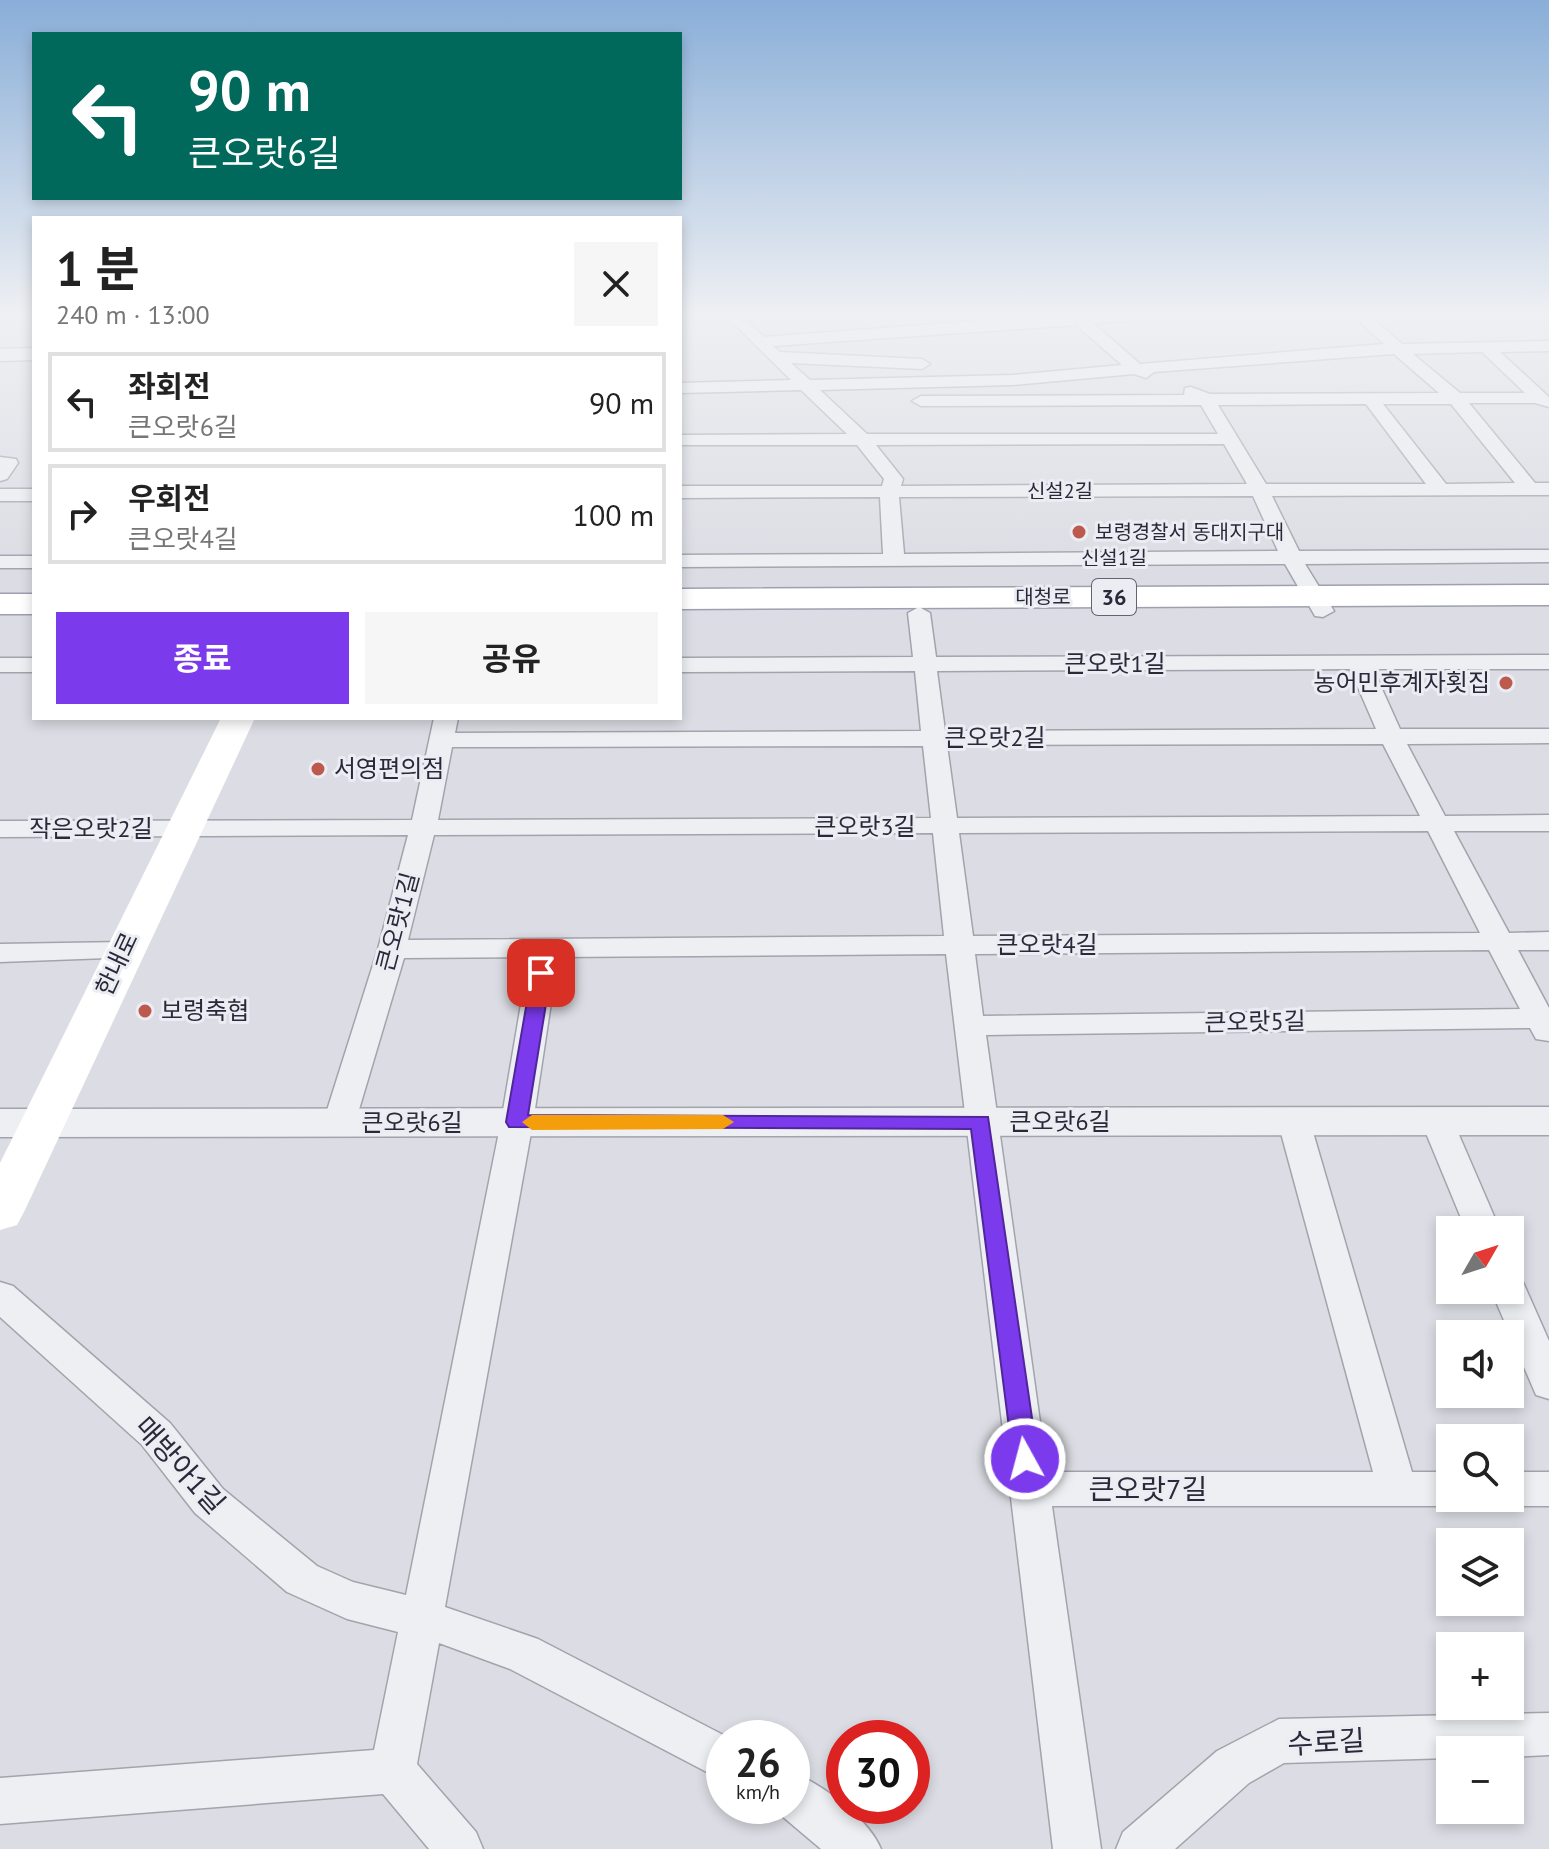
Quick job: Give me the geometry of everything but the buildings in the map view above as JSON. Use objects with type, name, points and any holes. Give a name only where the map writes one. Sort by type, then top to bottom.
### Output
[{"type":"main road","name":"대청로","points":[[682,614],[919,613],[1319,604],[1549,595]]},
{"type":"main road","name":"대청로","points":[[682,599],[1319,604],[1549,610]]},
{"type":"main road","points":[[0,604],[32,604]]},
{"type":"main road","points":[[0,616],[32,616]]},
{"type":"main road","name":"한내로","points":[[0,1212],[21,1123],[124,951],[237,720]]},
{"type":"street","points":[[823,402],[1042,400]]},
{"type":"street","points":[[1207,400],[1260,490],[1291,557],[1319,604]]},
{"type":"street","points":[[1372,400],[1440,489]]},
{"type":"street","points":[[1457,400],[1539,489]]},
{"type":"street","points":[[1496,400],[1544,403]]},
{"type":"street","points":[[823,402],[861,438],[894,479],[889,491],[894,560]]},
{"type":"street","points":[[682,440],[1227,439]]},
{"type":"street","points":[[0,463],[9,463],[0,475]]},
{"type":"street","name":"신설2길","points":[[682,492],[1539,489]]},
{"type":"street","points":[[0,495],[32,495]]},
{"type":"street","name":"신설1길","points":[[682,561],[1549,556]]},
{"type":"street","points":[[0,562],[32,562]]},
{"type":"street","points":[[919,613],[981,1122],[1077,1849]]},
{"type":"street","name":"큰오랏1길","points":[[682,665],[1549,662]]},
{"type":"street","points":[[1359,663],[1390,735],[1545,1027]]},
{"type":"street","points":[[0,685],[16,665]]},
{"type":"street","name":"큰오랏1길","points":[[339,1123],[392,949],[423,829],[443,729]]},
{"type":"street","name":"큰오랏2길","points":[[443,729],[934,738],[1549,736]]},
{"type":"street","name":"큰오랏3길","points":[[182,829],[1549,823]]},
{"type":"street","name":"작은오랏2길","points":[[0,829],[182,829]]},
{"type":"street","name":"큰오랏4길","points":[[392,949],[1549,941]]},
{"type":"street","points":[[393,1771],[517,1122],[545,948]]},
{"type":"street","points":[[0,953],[124,951]]},
{"type":"street","name":"큰오랏5길","points":[[969,1026],[1545,1027]]},
{"type":"street","points":[[1437,1121],[1477,1216]]},
{"type":"street","name":"큰오랏6길","points":[[21,1123],[1549,1121]]},
{"type":"street","points":[[1294,1122],[1397,1489]]},
{"type":"street","name":"매방아1길","points":[[0,1296],[156,1434],[209,1501],[302,1579],[347,1600],[424,1619],[523,1653],[706,1750]]},
{"type":"street","points":[[1515,1304],[1549,1384]]},
{"type":"street","name":"큰오랏7길","points":[[1029,1489],[1436,1489]]},
{"type":"street","points":[[1524,1489],[1549,1489]]},
{"type":"street","name":"수로길","points":[[1140,1849],[1233,1767],[1279,1741],[1549,1734]]},
{"type":"street","points":[[0,1801],[393,1771]]},
{"type":"street","points":[[393,1771],[459,1849]]},
{"type":"street","points":[[810,1810],[857,1849]]},
{"type":"slow traffic","points":[[532,1122],[723,1122]]},
{"type":"place","name":"보령경찰서 동대지구대","points":[[1079,532]]},
{"type":"place","name":"농어민후계자횟집","points":[[1506,683]]},
{"type":"place","name":"서영편의점","points":[[318,769]]},
{"type":"place","name":"보령축협","points":[[145,1011]]},
{"type":"route","points":[[541,973],[517,1122],[981,1122],[1025,1459]]}]
